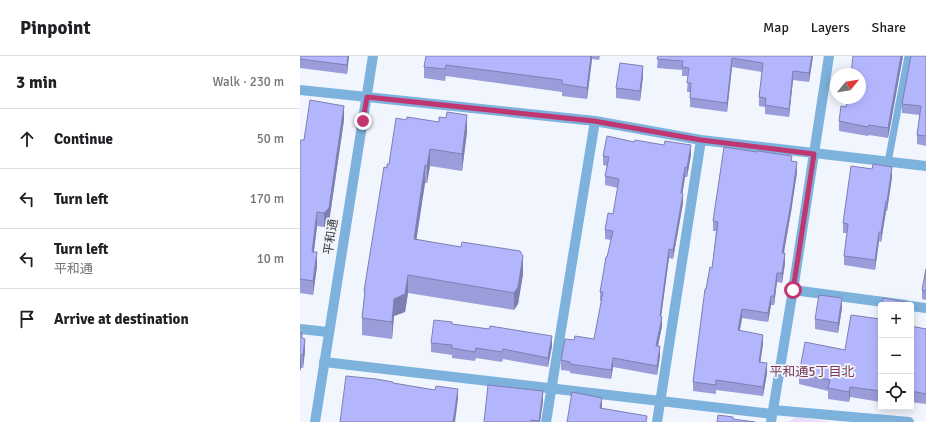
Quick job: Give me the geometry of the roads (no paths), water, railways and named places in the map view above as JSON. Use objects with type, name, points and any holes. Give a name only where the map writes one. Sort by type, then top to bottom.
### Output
[{"type":"street","name":"平和通","points":[[315,422],[328,332],[373,56]]},
{"type":"street","points":[[772,415],[829,56]]},
{"type":"street","points":[[300,90],[594,121],[701,140],[926,166]]},
{"type":"street","points":[[546,422],[594,121]]},
{"type":"street","points":[[658,422],[701,140]]},
{"type":"street","points":[[793,290],[883,302]]},
{"type":"street","points":[[914,306],[926,308]]},
{"type":"street","points":[[300,329],[328,332]]},
{"type":"street","points":[[324,362],[772,415],[909,422]]},
{"type":"lane","points":[[888,162],[908,56]]},
{"type":"district","name":"平和通5丁目北","points":[[812,372]]}]
